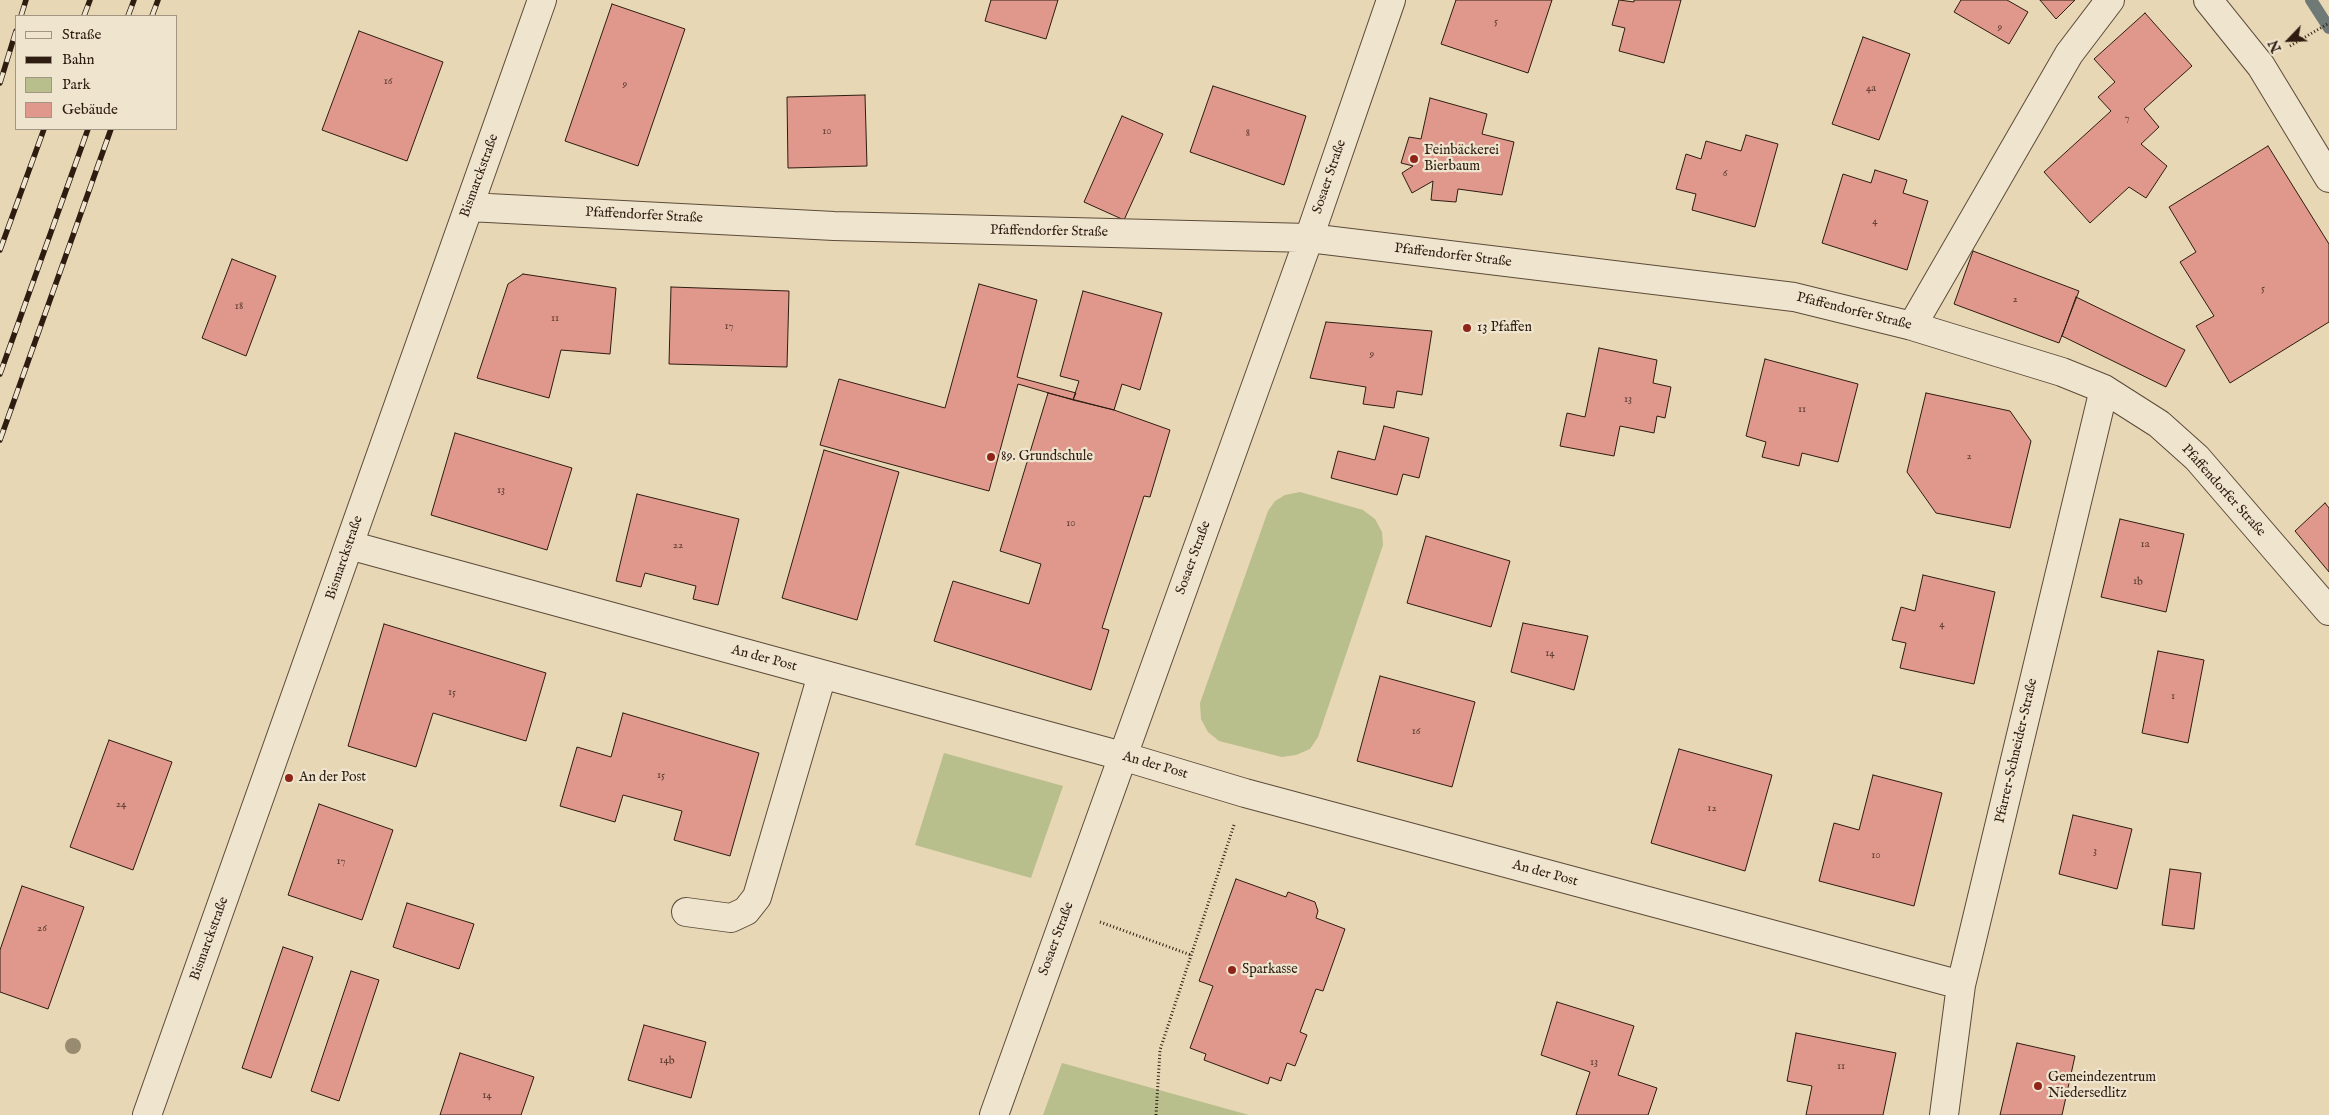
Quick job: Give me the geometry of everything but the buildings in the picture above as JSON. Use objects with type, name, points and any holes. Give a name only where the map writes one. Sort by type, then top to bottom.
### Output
[{"type":"street","name":"Bismarckstraße","points":[[156,1113],[349,545],[542,0]]},
{"type":"street","name":"Sosaer Straße","points":[[994,1115],[1309,238],[1391,0]]},
{"type":"street","points":[[1912,326],[2069,54],[2110,0]]},
{"type":"street","points":[[2208,0],[2261,66],[2329,178]]},
{"type":"street","name":"Pfaffendorfer Straße","points":[[469,207],[834,226],[1309,238],[1794,297],[1912,326],[2062,372],[2104,388],[2159,424],[2197,458],[2329,611]]},
{"type":"street","name":"Pfarrer-Schneider-Straße","points":[[1944,1115],[1961,985],[2104,388]]},
{"type":"street","name":"An der Post","points":[[349,545],[1122,756],[1245,793],[1961,985]]},
{"type":"street","points":[[686,912],[731,918],[746,911],[757,896],[822,675]]},
{"type":"path","points":[[2304,37],[2329,23]]},
{"type":"path","points":[[1156,1115],[1160,1050],[1245,793]]},
{"type":"path","points":[[1068,910],[1191,955]]},
{"type":"green space","points":[[1300,492],[1363,510],[1375,519],[1382,532],[1383,545],[1318,737],[1310,749],[1296,755],[1282,757],[1219,741],[1208,732],[1201,719],[1200,703],[1268,511],[1275,501],[1285,495]]},
{"type":"green space","points":[[944,753],[1063,786],[1031,878],[915,845]]},
{"type":"green space","points":[[1062,1063],[1249,1115],[1043,1115]]},
{"type":"waterway","points":[[2311,0],[2329,28]]},
{"type":"railway","points":[[21,15],[26,0]]},
{"type":"railway","points":[[84,15],[90,0]]},
{"type":"railway","points":[[128,15],[134,0]]},
{"type":"railway","points":[[152,15],[158,0]]},
{"type":"railway","points":[[0,83],[15,34]]},
{"type":"railway","points":[[0,250],[44,130]]},
{"type":"railway","points":[[0,374],[88,130]]},
{"type":"railway","points":[[0,440],[111,130]]},
{"type":"place","name":"Feinbäckerei Bierbaum","points":[[1414,159]]},
{"type":"place","name":"13 Pfaffen","points":[[1467,328]]},
{"type":"place","name":"89. Grundschule","points":[[991,457]]},
{"type":"place","name":"An der Post","points":[[289,778]]},
{"type":"place","name":"Sparkasse","points":[[1232,970]]},
{"type":"place","name":"Gemeindezentrum Niedersedlitz","points":[[2038,1086]]}]
